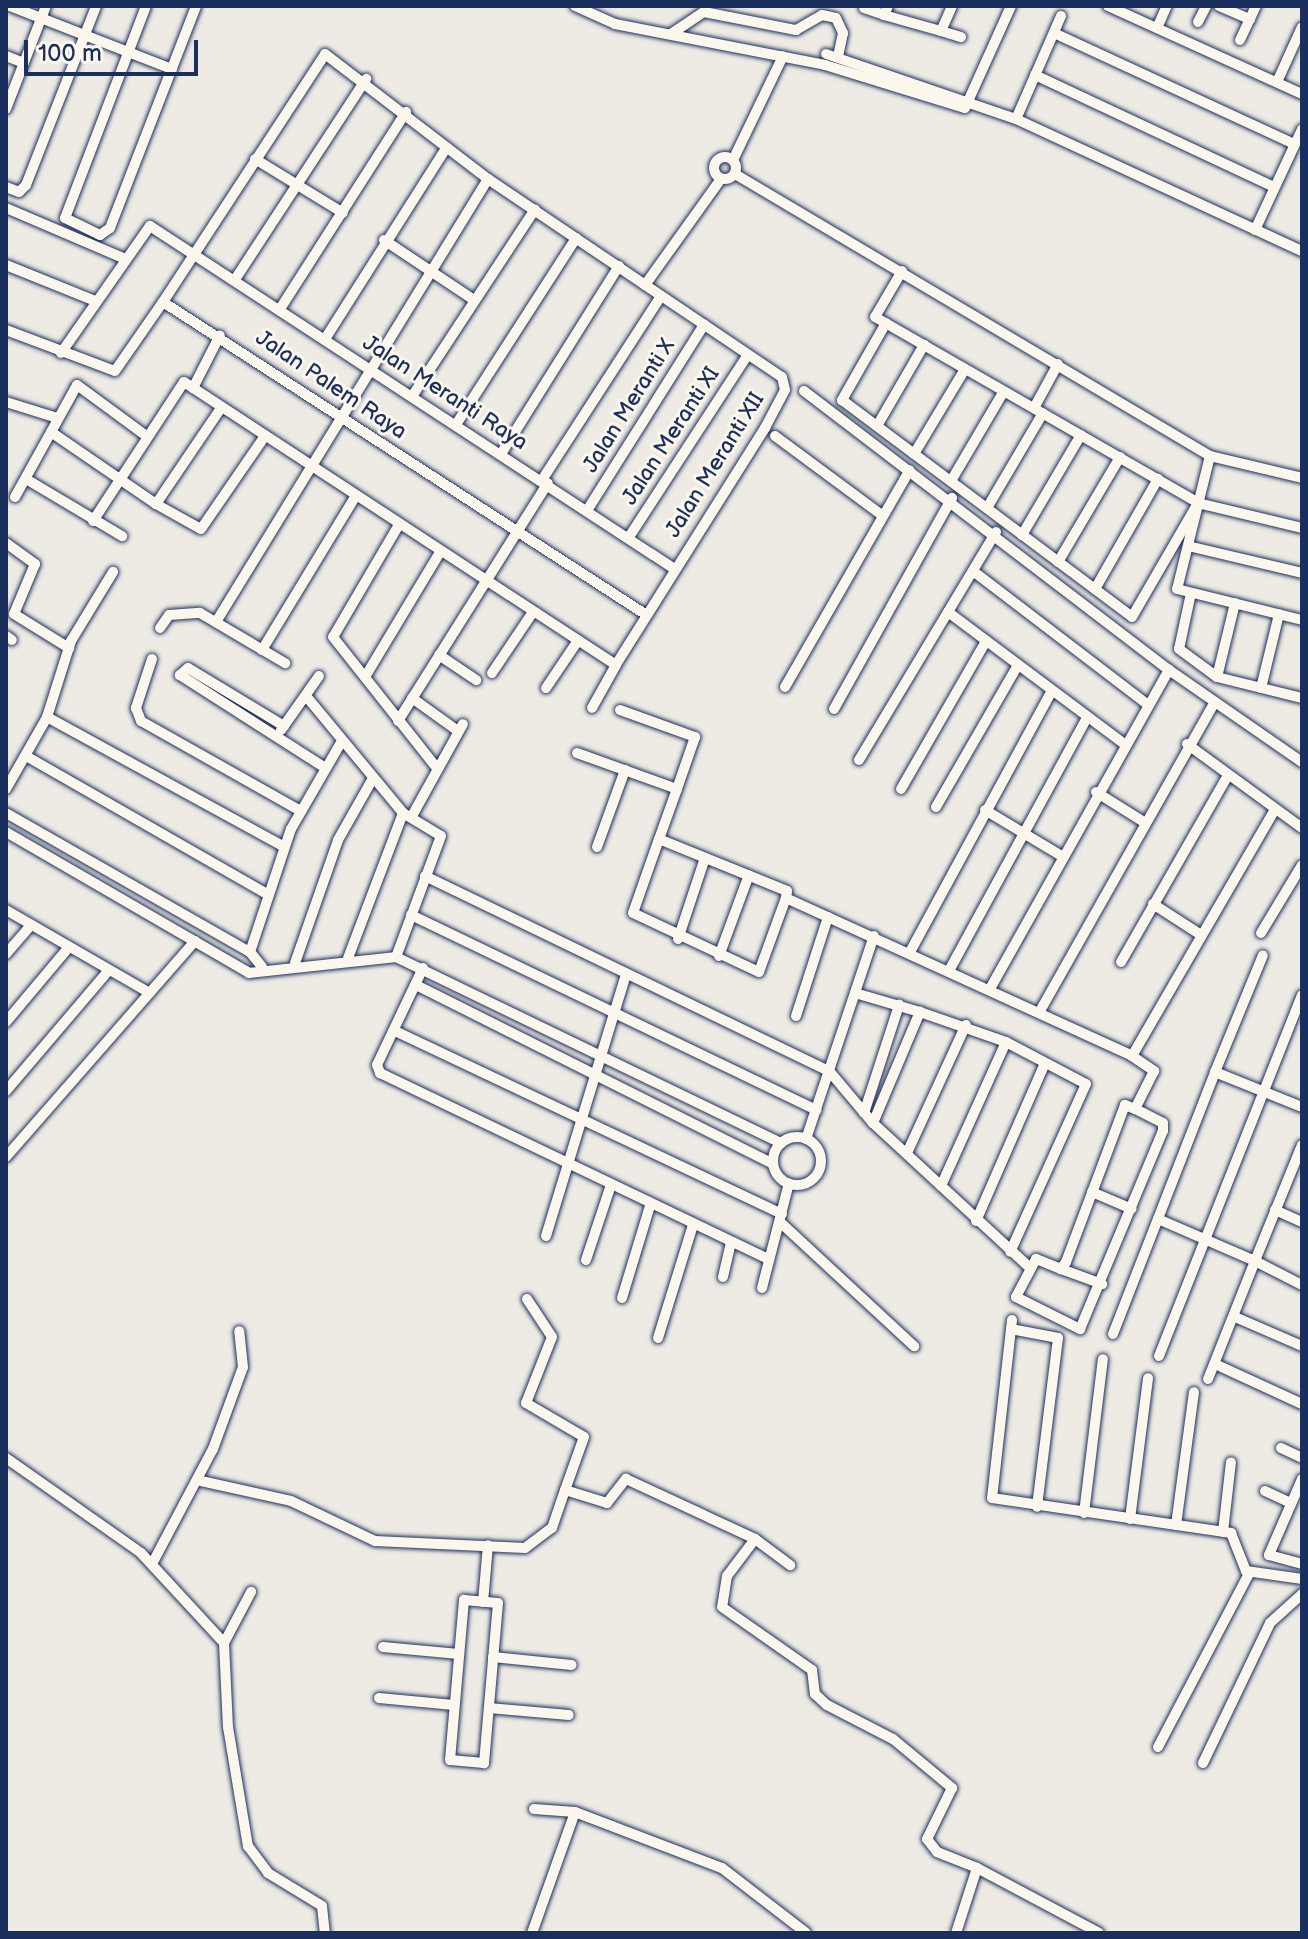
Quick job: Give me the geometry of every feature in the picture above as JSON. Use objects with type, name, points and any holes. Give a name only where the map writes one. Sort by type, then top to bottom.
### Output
[{"type":"street","points":[[10,6],[172,69]]},
{"type":"street","points":[[6,109],[46,6]]},
{"type":"street","points":[[6,187],[19,192],[26,185],[96,6]]},
{"type":"street","points":[[146,6],[65,218],[100,235],[110,228],[196,6]]},
{"type":"street","points":[[575,6],[615,24],[783,56],[965,108],[1011,6]]},
{"type":"street","points":[[941,31],[952,6]]},
{"type":"street","points":[[1108,6],[1302,94]]},
{"type":"street","points":[[1157,28],[1167,6]]},
{"type":"street","points":[[1198,22],[1206,6]]},
{"type":"street","points":[[1219,6],[1250,19]]},
{"type":"street","points":[[1240,40],[1256,6]]},
{"type":"street","points":[[864,8],[886,10],[961,37]]},
{"type":"street","points":[[671,34],[704,12],[796,30],[822,15],[836,18],[843,33],[838,57]]},
{"type":"street","points":[[1016,119],[1061,16]]},
{"type":"street","points":[[1277,82],[1302,27]]},
{"type":"street","points":[[1054,33],[1294,144]]},
{"type":"street","points":[[826,54],[970,98],[1300,250],[1302,238]]},
{"type":"street","points":[[6,330],[87,365],[121,368],[323,55],[366,79],[488,179],[747,356]]},
{"type":"street","points":[[6,56],[24,63]]},
{"type":"street","points":[[735,174],[733,160],[783,56]]},
{"type":"street","points":[[868,78],[879,70]]},
{"type":"street","points":[[1035,75],[1274,187]]},
{"type":"street","points":[[236,278],[366,79]]},
{"type":"street","points":[[280,309],[406,112]]},
{"type":"street","points":[[1255,230],[1302,129]]},
{"type":"street","points":[[325,339],[384,240],[447,147]]},
{"type":"street","points":[[255,159],[343,213]]},
{"type":"street","points":[[721,179],[716,162],[733,160]]},
{"type":"street","points":[[645,285],[721,179],[735,174],[1210,456],[1302,478]]},
{"type":"street","points":[[216,622],[338,414],[488,179]]},
{"type":"street","points":[[6,208],[123,258],[61,353]]},
{"type":"street","points":[[413,395],[535,209]]},
{"type":"street","name":"Jalan Meranti Raya","points":[[123,258],[147,226],[195,253],[588,509],[673,568]]},
{"type":"street","points":[[457,423],[576,238]]},
{"type":"street","points":[[384,240],[474,300]]},
{"type":"street","points":[[6,265],[95,301]]},
{"type":"street","points":[[501,454],[619,266]]},
{"type":"street","points":[[902,271],[875,317],[1198,503],[1302,528]]},
{"type":"street","points":[[398,721],[661,296]]},
{"type":"street","name":"Jalan Palem Raya","points":[[163,302],[220,335],[645,614]]},
{"type":"street","points":[[886,323],[842,400],[1132,617],[1198,503]]},
{"type":"street","name":"Jalan Meranti X","points":[[588,509],[704,325]]},
{"type":"street","points":[[193,388],[220,335]]},
{"type":"street","points":[[877,426],[924,345]]},
{"type":"street","name":"Jalan Meranti XII","points":[[592,708],[645,614],[786,382],[747,356]]},
{"type":"street","name":"Jalan Meranti XI","points":[[629,537],[747,356]]},
{"type":"street","points":[[987,508],[1038,411],[1058,364]]},
{"type":"street","points":[[15,497],[87,365]]},
{"type":"street","points":[[914,454],[965,369]]},
{"type":"street","points":[[93,521],[178,383],[193,388],[397,528],[616,665]]},
{"type":"street","points":[[77,385],[145,435]]},
{"type":"street","points":[[804,391],[952,498],[1169,670],[1302,762]]},
{"type":"street","points":[[951,481],[1004,391]]},
{"type":"street","points":[[6,402],[57,418]]},
{"type":"street","points":[[156,504],[221,408]]},
{"type":"street","points":[[51,432],[156,504],[201,529],[265,436]]},
{"type":"street","points":[[1022,535],[1081,435]]},
{"type":"street","points":[[775,436],[883,516]]},
{"type":"street","points":[[1210,456],[1177,589],[1302,620]]},
{"type":"street","points":[[1058,562],[1120,457]]},
{"type":"street","points":[[785,687],[910,470]]},
{"type":"street","points":[[26,479],[122,536]]},
{"type":"street","points":[[1095,589],[1158,479]]},
{"type":"street","points":[[262,650],[355,497]]},
{"type":"street","points":[[834,709],[952,498]]},
{"type":"street","points":[[397,528],[333,630],[398,721],[436,767]]},
{"type":"street","points":[[859,760],[996,532]]},
{"type":"street","points":[[6,543],[35,568],[14,614],[69,648]]},
{"type":"street","points":[[1188,546],[1302,573]]},
{"type":"street","points":[[365,677],[439,554]]},
{"type":"street","points":[[973,571],[1148,705]]},
{"type":"street","points":[[6,789],[47,717],[69,648],[113,572]]},
{"type":"street","points":[[1191,593],[1179,649],[1217,677],[1302,698]]},
{"type":"street","points":[[1217,677],[1235,603]]},
{"type":"street","points":[[160,628],[179,612],[216,622],[285,663]]},
{"type":"street","points":[[492,673],[533,612]]},
{"type":"street","points":[[948,612],[1123,743]]},
{"type":"street","points":[[1261,688],[1279,614]]},
{"type":"street","points":[[901,789],[986,641]]},
{"type":"street","points":[[546,688],[577,642]]},
{"type":"street","points":[[439,655],[476,680]]},
{"type":"street","points":[[152,659],[136,708],[141,721],[299,810]]},
{"type":"street","points":[[936,807],[1018,665]]},
{"type":"street","points":[[281,730],[184,681],[185,668],[281,730],[321,765]]},
{"type":"street","points":[[991,987],[1060,855],[1123,743],[1169,670]]},
{"type":"street","points":[[281,730],[319,676]]},
{"type":"street","points":[[910,952],[1052,691]]},
{"type":"street","points":[[306,696],[340,744],[372,780],[407,814],[441,836],[396,957]]},
{"type":"street","points":[[348,958],[407,814],[460,728],[412,698]]},
{"type":"street","points":[[1040,1011],[1187,744],[1214,703]]},
{"type":"street","points":[[620,710],[695,737],[677,789],[659,839],[633,913],[678,939],[761,970],[787,891],[659,839]]},
{"type":"street","points":[[47,717],[284,847]]},
{"type":"street","points":[[950,969],[1022,831],[1087,718]]},
{"type":"street","points":[[250,952],[267,894],[299,810],[321,765],[340,744]]},
{"type":"street","points":[[1187,744],[1300,824]]},
{"type":"street","points":[[577,753],[677,789]]},
{"type":"street","points":[[26,756],[267,894]]},
{"type":"street","points":[[597,847],[625,770]]},
{"type":"street","points":[[1121,962],[1228,775]]},
{"type":"street","points":[[295,963],[338,840],[372,780]]},
{"type":"street","points":[[1096,792],[1144,822]]},
{"type":"street","points":[[1132,1056],[1198,933],[1275,809]]},
{"type":"street","points":[[985,810],[1060,855]]},
{"type":"street","points":[[6,813],[250,952],[262,967]]},
{"type":"street","points":[[6,832],[249,973],[262,967],[295,963],[396,957],[781,1143],[806,1139]]},
{"type":"street","points":[[678,939],[705,858]]},
{"type":"street","points":[[1261,933],[1302,865]]},
{"type":"street","points":[[719,956],[749,875]]},
{"type":"street","points":[[425,876],[830,1072],[873,1123],[1030,1268]]},
{"type":"street","points":[[786,898],[991,987],[1132,1056],[1154,1071],[1135,1109]]},
{"type":"street","points":[[1153,904],[1198,933]]},
{"type":"street","points":[[6,910],[150,993]]},
{"type":"street","points":[[411,915],[817,1110]]},
{"type":"street","points":[[796,1016],[828,917]]},
{"type":"street","points":[[6,954],[31,925]]},
{"type":"street","points":[[806,1139],[874,936]]},
{"type":"street","points":[[6,1157],[195,941]]},
{"type":"street","points":[[6,1022],[69,947]]},
{"type":"street","points":[[1113,1334],[1263,955]]},
{"type":"street","points":[[423,968],[377,1065],[380,1073],[568,1164],[610,1188],[768,1259]]},
{"type":"street","points":[[6,1091],[109,970]]},
{"type":"street","points":[[546,1236],[626,974]]},
{"type":"street","points":[[416,985],[773,1164],[789,1183]]},
{"type":"street","points":[[855,993],[966,1025],[1086,1084],[1010,1252]]},
{"type":"street","points":[[1159,1356],[1302,995]]},
{"type":"street","points":[[864,1113],[899,1005]]},
{"type":"street","points":[[873,1123],[920,1012]]},
{"type":"street","points":[[907,1153],[966,1025]]},
{"type":"street","points":[[395,1031],[781,1218],[914,1346]]},
{"type":"street","points":[[941,1186],[1006,1042]]},
{"type":"street","points":[[976,1221],[1045,1063]]},
{"type":"street","points":[[1215,1072],[1302,1107]]},
{"type":"street","points":[[1061,1269],[1125,1105],[1163,1127],[1102,1284],[1080,1329],[1018,1301],[1036,1259],[1061,1269],[1102,1284]]},
{"type":"street","points":[[789,1183],[817,1175],[819,1152],[806,1139]]},
{"type":"street","points":[[773,1164],[781,1143]]},
{"type":"street","points":[[1208,1379],[1275,1210],[1299,1163],[1302,1145]]},
{"type":"street","points":[[762,1288],[789,1183]]},
{"type":"street","points":[[586,1260],[610,1188]]},
{"type":"street","points":[[1092,1192],[1132,1209]]},
{"type":"street","points":[[622,1298],[650,1206]]},
{"type":"street","points":[[1275,1210],[1302,1222]]},
{"type":"street","points":[[1158,1219],[1302,1285]]},
{"type":"street","points":[[658,1338],[693,1225]]},
{"type":"street","points":[[723,1277],[731,1242]]},
{"type":"street","points":[[201,1481],[291,1501],[375,1541],[488,1545],[538,1542],[552,1528],[584,1437],[526,1403],[552,1337],[527,1299]]},
{"type":"street","points":[[1235,1317],[1302,1346]]},
{"type":"street","points":[[1037,1507],[1058,1338],[1011,1324],[990,1492],[997,1501],[1037,1507],[1176,1525],[1223,1532],[1237,1537],[1241,1567],[1250,1572],[1302,1579]]},
{"type":"street","points":[[152,1564],[201,1481],[243,1367],[239,1331]]},
{"type":"street","points":[[1084,1513],[1103,1359]]},
{"type":"street","points":[[1215,1364],[1302,1404]]},
{"type":"street","points":[[1130,1519],[1148,1378]]},
{"type":"street","points":[[1176,1525],[1194,1392]]},
{"type":"street","points":[[1281,1448],[1302,1458]]},
{"type":"street","points":[[6,1458],[152,1564],[224,1643]]},
{"type":"street","points":[[1223,1532],[1231,1462]]},
{"type":"street","points":[[565,1490],[607,1503],[626,1479],[755,1539],[790,1565]]},
{"type":"street","points":[[1302,1479],[1269,1555],[1302,1564]]},
{"type":"street","points":[[1265,1491],[1291,1503]]},
{"type":"street","points":[[755,1539],[727,1576],[722,1607],[812,1670],[815,1694],[827,1705],[893,1739],[952,1788],[927,1843],[1099,1933]]},
{"type":"street","points":[[483,1602],[488,1545]]},
{"type":"street","points":[[1158,1747],[1250,1572]]},
{"type":"street","points":[[251,1592],[224,1643],[228,1727],[248,1846],[268,1873],[322,1906],[325,1933]]},
{"type":"street","points":[[1203,1763],[1270,1623],[1302,1594]]},
{"type":"street","points":[[464,1600],[498,1603],[484,1763],[450,1760],[459,1654],[464,1600]]},
{"type":"street","points":[[383,1647],[459,1654]]},
{"type":"street","points":[[493,1657],[572,1665]]},
{"type":"street","points":[[379,1698],[454,1705]]},
{"type":"street","points":[[489,1708],[569,1715]]},
{"type":"street","points":[[534,1809],[575,1812],[722,1868],[806,1933]]},
{"type":"street","points":[[532,1933],[575,1812]]},
{"type":"street","points":[[956,1933],[977,1868]]}]
